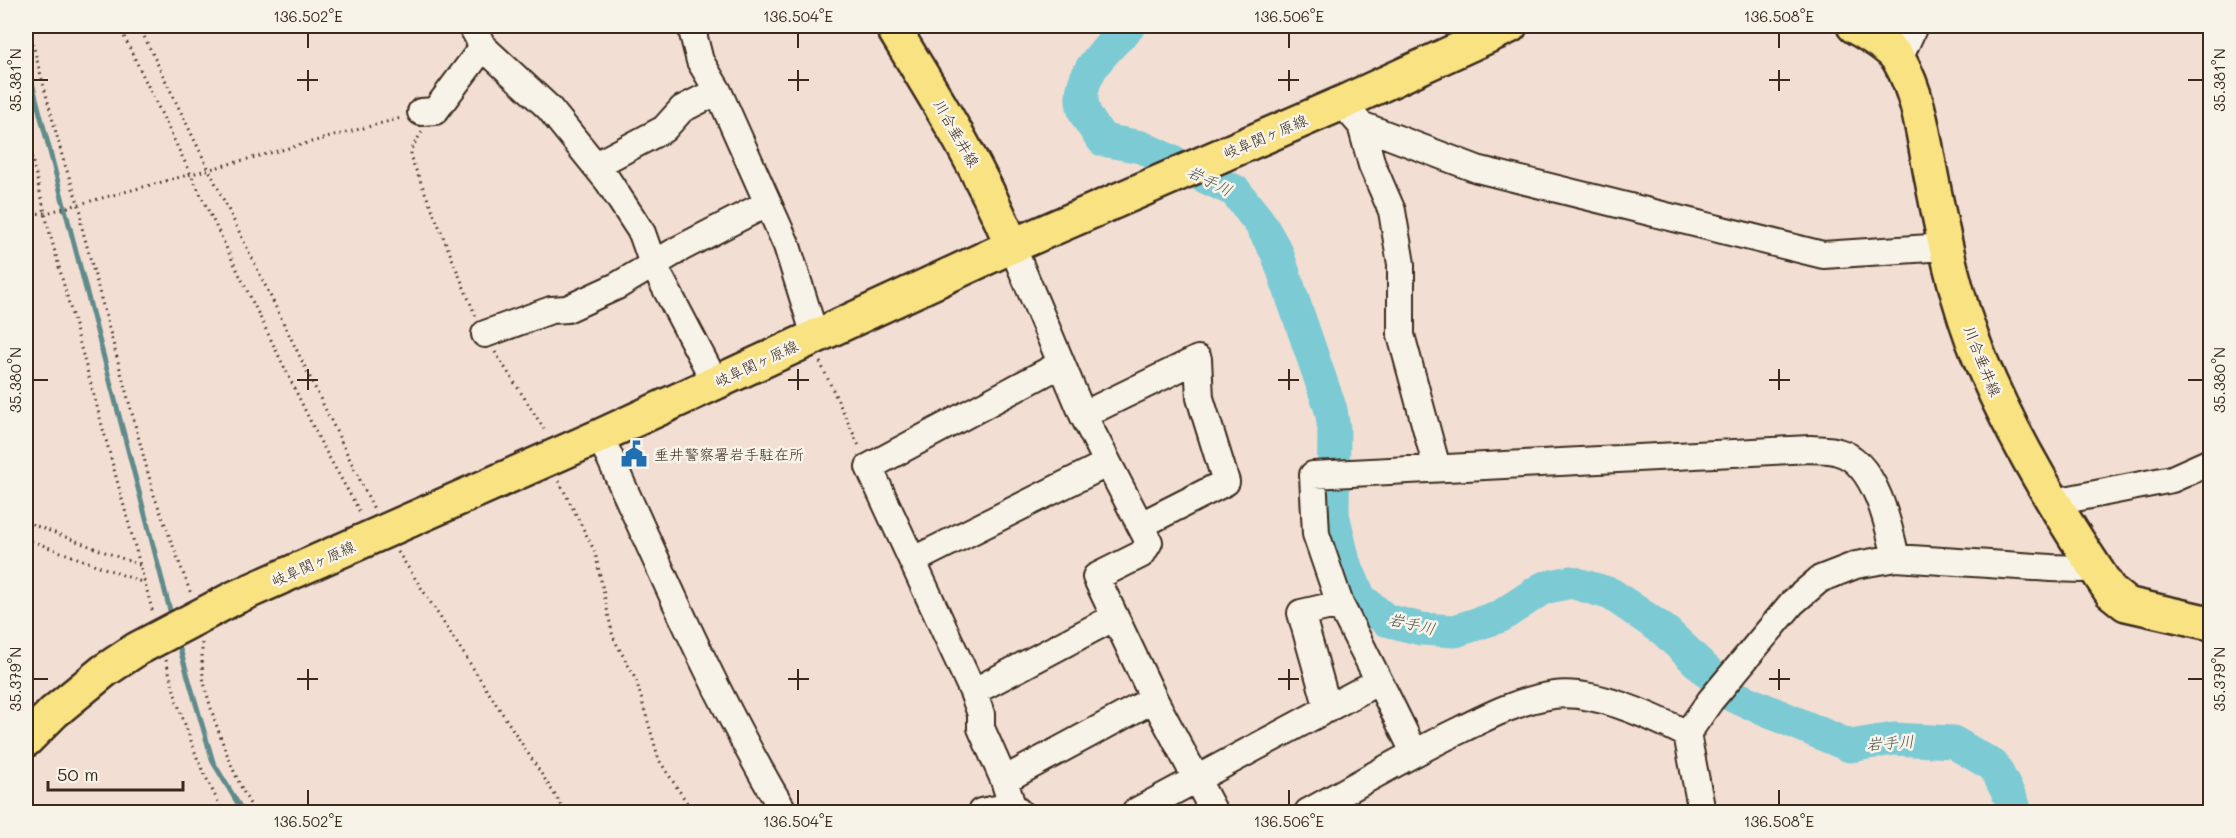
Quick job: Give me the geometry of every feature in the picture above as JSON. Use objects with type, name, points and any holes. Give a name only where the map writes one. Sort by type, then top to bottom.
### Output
[{"type":"main road","name":"川合垂井線","points":[[892,26],[961,138],[991,195],[1012,246]]},
{"type":"main road","name":"岐阜関ヶ原線","points":[[26,740],[104,671],[158,637],[196,618],[600,436],[1012,246],[1220,156],[1352,114],[1503,26]]},
{"type":"main road","points":[[1854,26],[1899,59]]},
{"type":"main road","name":"川合垂井線","points":[[1899,59],[1919,113],[1954,283],[1980,358],[2004,411],[2055,502],[2111,592],[2126,604],[2156,613],[2211,623]]},
{"type":"street","points":[[691,26],[700,61],[718,91],[787,246],[812,337]]},
{"type":"street","points":[[1899,59],[1914,26]]},
{"type":"street","points":[[421,112],[435,111],[477,36],[549,108],[596,165],[642,233],[653,264],[715,382]]},
{"type":"street","points":[[596,165],[664,129],[682,109],[718,91]]},
{"type":"street","points":[[1352,114],[1477,169],[1823,255],[1945,247]]},
{"type":"street","points":[[1352,114],[1392,211],[1401,264],[1401,335],[1437,468]]},
{"type":"street","points":[[485,334],[551,310],[567,309],[617,286],[653,264],[768,203]]},
{"type":"street","points":[[1012,246],[1083,415],[1149,542],[1142,554],[1096,577],[1154,699],[1214,813]]},
{"type":"street","points":[[1083,415],[1198,360],[1200,398],[1226,482],[1141,525]]},
{"type":"street","points":[[981,813],[1015,809],[981,728],[981,714],[973,692],[914,560],[869,467],[1061,364]]},
{"type":"street","points":[[600,436],[706,665],[759,772],[784,813]]},
{"type":"street","points":[[1414,752],[1340,604],[1316,534],[1313,475],[1799,450],[1840,452],[1863,467],[1888,519],[1896,558]]},
{"type":"street","points":[[914,560],[1108,462]]},
{"type":"street","points":[[2055,502],[2172,479],[2211,462]]},
{"type":"street","points":[[1702,813],[1687,734],[1710,701],[1792,603],[1820,579],[1856,565],[1896,558],[2051,568],[2082,568],[2093,564]]},
{"type":"street","points":[[1328,709],[1301,613],[1340,604]]},
{"type":"street","points":[[973,692],[1115,617]]},
{"type":"street","points":[[1135,813],[1379,681]]},
{"type":"street","points":[[1308,813],[1414,752],[1506,708],[1555,695],[1604,700],[1652,716],[1687,734]]},
{"type":"street","points":[[1004,780],[1154,699]]},
{"type":"path","points":[[28,26],[63,159],[79,204],[81,224],[154,495],[196,618],[203,678],[231,764],[255,813]]},
{"type":"path","points":[[118,26],[320,441],[379,534],[566,813]]},
{"type":"path","points":[[139,26],[209,169],[379,534]]},
{"type":"path","points":[[26,214],[46,213],[421,112]]},
{"type":"path","points":[[26,133],[52,241],[146,580],[158,637],[195,753],[223,813]]},
{"type":"path","points":[[812,337],[869,467]]},
{"type":"path","points":[[26,522],[142,566]]},
{"type":"path","points":[[26,539],[139,580],[146,580]]},
{"type":"waterway","name":"岩手川","points":[[1129,26],[1102,54],[1087,76],[1082,100],[1085,113],[1103,140],[1141,147],[1235,191],[1260,223],[1277,253],[1331,410],[1334,429],[1333,514],[1344,562],[1360,598],[1386,620],[1421,629],[1455,631],[1501,616],[1543,588],[1571,582],[1611,594],[1665,631],[1733,696],[1850,746],[1894,739],[1953,742],[1994,766],[2014,805],[2014,812]]},
{"type":"waterway","points":[[26,60],[172,618]]},
{"type":"waterway","points":[[177,639],[213,762],[243,812]]},
{"type":"place","name":"垂井警察署岩手駐在所","points":[[634,454]]}]
